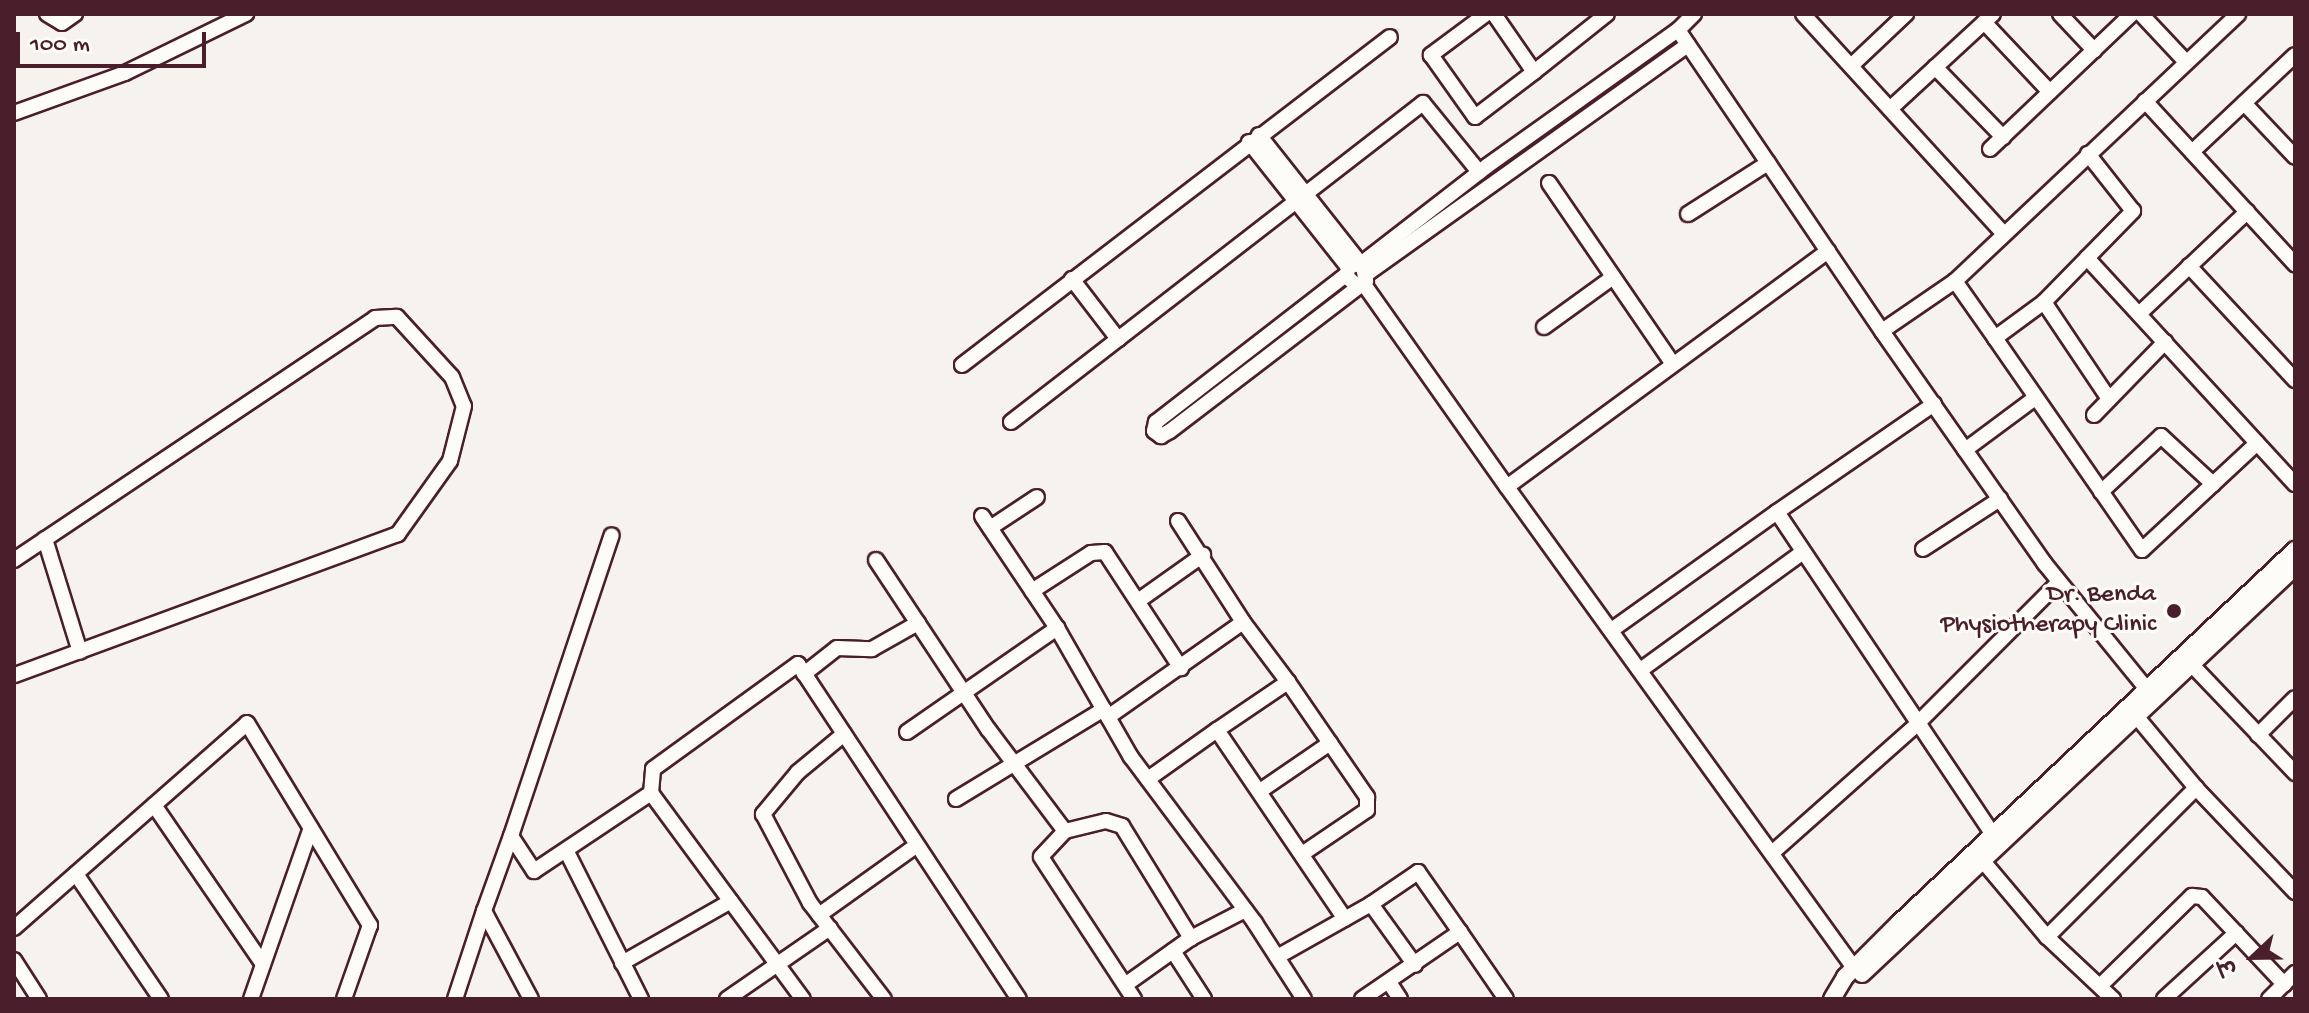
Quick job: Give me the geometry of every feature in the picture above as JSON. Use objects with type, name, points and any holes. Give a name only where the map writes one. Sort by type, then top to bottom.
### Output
[{"type":"street","points":[[47,14],[62,23],[75,14]]},
{"type":"street","points":[[14,113],[125,73],[246,14]]},
{"type":"street","points":[[1486,14],[1431,55],[1469,115],[1479,116],[1607,14]]},
{"type":"street","points":[[1494,14],[1534,72]]},
{"type":"street","points":[[1688,45],[1358,273],[1208,381],[1156,422],[1154,431],[1165,434],[1217,394],[1358,273],[1479,172],[1678,30],[1694,14]]},
{"type":"street","points":[[1803,14],[2003,233]]},
{"type":"street","points":[[2060,14],[2094,50]]},
{"type":"street","points":[[1990,149],[2132,14]]},
{"type":"street","points":[[2141,14],[2186,62]]},
{"type":"street","points":[[1882,331],[1955,281],[2232,16]]},
{"type":"street","points":[[1851,66],[1897,17]]},
{"type":"street","points":[[1890,109],[1988,18],[2050,92]]},
{"type":"street","points":[[1678,30],[1882,331],[2059,582],[2151,694]]},
{"type":"street","points":[[962,365],[1254,138],[1390,37]]},
{"type":"street","points":[[2192,152],[2295,55]]},
{"type":"street","points":[[1935,67],[2003,137]]},
{"type":"street","points":[[2145,101],[2295,264]]},
{"type":"street","points":[[1011,422],[1423,103],[1479,172]]},
{"type":"street","points":[[2244,103],[2293,150]]},
{"type":"street","points":[[1254,138],[1358,273],[1507,487],[1642,669],[1854,968]]},
{"type":"street","points":[[1995,338],[2044,302],[2133,211],[2088,154]]},
{"type":"street","points":[[1688,214],[1768,163]]},
{"type":"street","points":[[1549,183],[1673,364]]},
{"type":"street","points":[[2139,314],[2247,212]]},
{"type":"street","points":[[1507,487],[1828,251]]},
{"type":"street","points":[[2087,258],[2295,484]]},
{"type":"street","points":[[2189,266],[2295,380]]},
{"type":"street","points":[[1544,327],[1613,277]]},
{"type":"street","points":[[1072,279],[1118,339]]},
{"type":"street","points":[[1955,281],[2101,492],[2136,555],[2257,443]]},
{"type":"street","points":[[2044,302],[2109,399]]},
{"type":"street","points":[[14,560],[375,318],[397,317],[452,377],[464,406],[450,461],[398,534],[14,675]]},
{"type":"street","points":[[2094,415],[2165,342]]},
{"type":"street","points":[[1208,381],[1217,394]]},
{"type":"street","points":[[1965,450],[2035,398]]},
{"type":"street","points":[[1613,629],[1934,404]]},
{"type":"street","points":[[2101,492],[2161,436],[2213,484]]},
{"type":"street","points":[[1037,497],[986,522],[1057,628],[1148,779],[1245,910],[1304,999]]},
{"type":"street","points":[[1923,549],[2000,499]]},
{"type":"street","points":[[1777,512],[1916,725],[1993,835]]},
{"type":"street","points":[[1178,521],[1203,555],[1243,622],[1288,682],[1370,805],[1302,854]]},
{"type":"street","points":[[455,999],[612,535]]},
{"type":"street","points":[[45,539],[80,652]]},
{"type":"street","points":[[1834,999],[1980,858],[1993,835],[2151,694],[2295,550]]},
{"type":"street","points":[[1032,591],[1100,551],[1111,558],[1181,668]]},
{"type":"street","points":[[1642,669],[1803,552]]},
{"type":"street","points":[[1138,601],[1203,555]]},
{"type":"street","points":[[876,560],[1015,766],[1065,831]]},
{"type":"street","points":[[1834,999],[1854,968],[1980,858],[2136,716],[2151,694],[2191,664],[2295,567]]},
{"type":"street","points":[[1772,853],[1916,725],[2059,582]]},
{"type":"street","points":[[956,799],[1181,668],[1243,622]]},
{"type":"street","points":[[804,674],[837,648],[872,649],[918,623]]},
{"type":"street","points":[[907,732],[1057,628]]},
{"type":"street","points":[[803,999],[651,793],[653,769],[798,664],[1016,994],[998,999]]},
{"type":"street","points":[[2191,664],[2295,773]]},
{"type":"street","points":[[1148,779],[1288,682]]},
{"type":"street","points":[[2258,735],[2295,698]]},
{"type":"street","points":[[2136,716],[2196,788],[2292,882]]},
{"type":"street","points":[[14,928],[247,723],[370,925],[344,999]]},
{"type":"street","points":[[1217,730],[1345,919]]},
{"type":"street","points":[[844,734],[798,772],[763,814],[819,915],[884,999]]},
{"type":"street","points":[[1260,791],[1330,743]]},
{"type":"street","points":[[2047,937],[2196,788]]},
{"type":"street","points":[[511,836],[534,871],[567,852],[651,793]]},
{"type":"street","points":[[154,805],[263,964]]},
{"type":"street","points":[[1134,999],[1041,857],[1065,831],[1106,821],[1122,826],[1191,938]]},
{"type":"street","points":[[251,999],[311,828]]},
{"type":"street","points":[[819,915],[917,845]]},
{"type":"street","points":[[567,852],[641,999]]},
{"type":"street","points":[[1980,858],[2047,937],[2113,999]]},
{"type":"street","points":[[1277,957],[1371,904],[1418,872],[1506,999]]},
{"type":"street","points":[[76,874],[161,999]]},
{"type":"street","points":[[2100,986],[2192,896],[2202,897],[2236,933],[2290,979],[2269,999]]},
{"type":"street","points":[[622,963],[731,901]]},
{"type":"street","points":[[1371,904],[1415,965]]},
{"type":"street","points":[[1125,985],[1191,938],[1245,910]]},
{"type":"street","points":[[484,911],[531,999]]},
{"type":"street","points":[[727,999],[830,928]]},
{"type":"street","points":[[1362,999],[1460,932]]},
{"type":"street","points":[[2164,999],[2236,933]]},
{"type":"street","points":[[1173,951],[1204,999]]},
{"type":"street","points":[[14,960],[39,999]]},
{"type":"street","points":[[1389,982],[1400,999]]},
{"type":"place","name":"Dr. Benda Physiotherapy Clinic","points":[[2174,611]]}]
